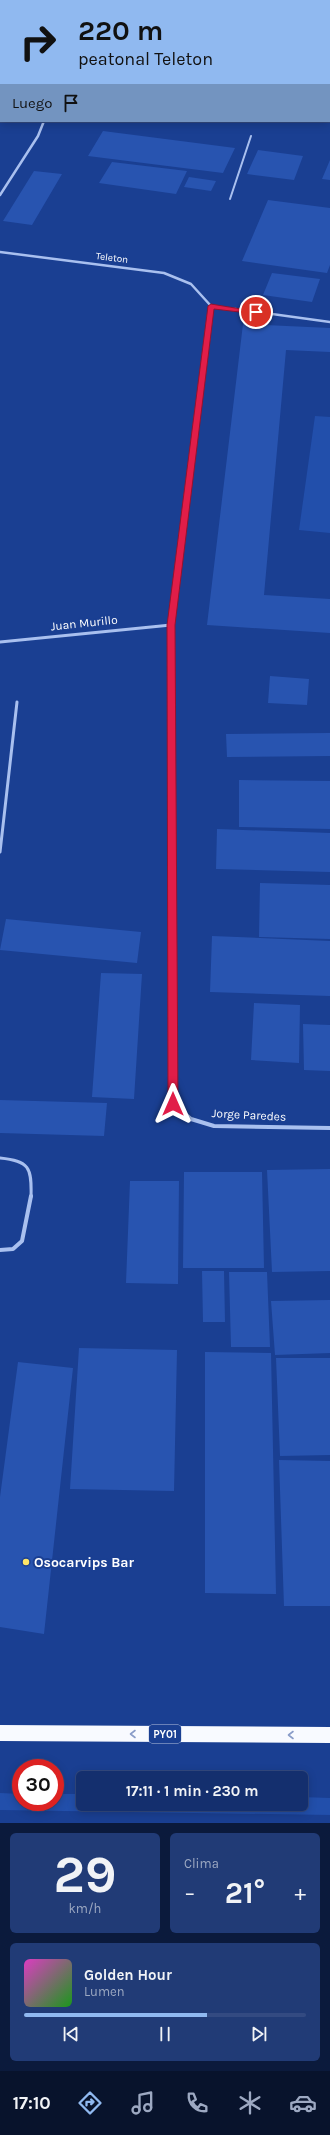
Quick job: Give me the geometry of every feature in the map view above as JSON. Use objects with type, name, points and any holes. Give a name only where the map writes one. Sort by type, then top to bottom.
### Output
[{"type":"highway","name":"PY01","points":[[0,1733],[330,1735]]},
{"type":"street","points":[[0,195],[38,136],[44,122]]},
{"type":"street","name":"Teleton","points":[[0,252],[164,273],[191,284],[211,306]]},
{"type":"street","points":[[171,625],[211,306]]},
{"type":"street","name":"Juan Murillo","points":[[0,642],[171,625]]},
{"type":"street","name":"Jorge Paredes","points":[[171,625],[173,1104],[191,1119],[214,1126],[330,1128]]},
{"type":"lane","points":[[230,199],[251,136]]},
{"type":"lane","points":[[211,306],[330,322]]},
{"type":"lane","points":[[0,852],[17,702]]},
{"type":"lane","points":[[0,1158],[19,1160],[29,1170],[32,1184],[22,1241],[18,1247],[12,1250],[0,1250]]},
{"type":"shaded area","points":[[315,416],[330,417],[330,533],[299,530]]},
{"type":"shaded area","points":[[0,1793],[12,1794],[12,1810],[0,1810]]},
{"type":"shaded area","points":[[64,1794],[76,1794],[76,1811],[308,1811],[308,1797],[330,1798],[330,1815],[64,1811]]},
{"type":"building","points":[[103,131],[235,148],[223,173],[88,156]]},
{"type":"building","points":[[258,150],[303,156],[294,180],[247,174]]},
{"type":"building","points":[[330,160],[330,180],[322,179]]},
{"type":"building","points":[[112,162],[187,171],[176,194],[99,183]]},
{"type":"building","points":[[34,171],[62,174],[32,225],[3,221]]},
{"type":"building","points":[[189,177],[216,181],[211,191],[184,187]]},
{"type":"building","points":[[268,200],[330,208],[330,265],[327,273],[242,261]]},
{"type":"building","points":[[272,273],[320,279],[312,302],[263,295]]},
{"type":"building","points":[[243,324],[330,328],[330,352],[286,350],[264,595],[330,599],[330,633],[207,625]]},
{"type":"building","points":[[270,676],[309,679],[307,705],[268,703]]},
{"type":"building","points":[[330,733],[330,756],[227,757],[226,734]]},
{"type":"building","points":[[239,780],[330,781],[330,829],[239,827]]},
{"type":"building","points":[[217,829],[330,833],[330,872],[216,869]]},
{"type":"building","points":[[260,883],[330,885],[330,939],[259,937]]},
{"type":"building","points":[[6,919],[141,932],[137,963],[0,950]]},
{"type":"building","points":[[212,936],[330,941],[330,996],[210,992]]},
{"type":"building","points":[[101,973],[142,974],[134,1099],[92,1097]]},
{"type":"building","points":[[254,1003],[300,1005],[299,1063],[251,1060]]},
{"type":"building","points":[[303,1024],[330,1025],[330,1071],[304,1070]]},
{"type":"building","points":[[0,1100],[107,1103],[104,1136],[0,1133]]},
{"type":"building","points":[[330,1169],[330,1271],[272,1272],[267,1170]]},
{"type":"building","points":[[184,1172],[262,1172],[264,1268],[183,1268]]},
{"type":"building","points":[[130,1181],[179,1181],[178,1284],[126,1283]]},
{"type":"building","points":[[202,1271],[224,1271],[225,1322],[203,1322]]},
{"type":"building","points":[[229,1272],[267,1272],[270,1347],[231,1347]]},
{"type":"building","points":[[330,1300],[330,1353],[275,1355],[271,1301]]},
{"type":"building","points":[[79,1348],[177,1350],[174,1491],[70,1489]]},
{"type":"building","points":[[205,1352],[271,1353],[276,1594],[205,1593]]},
{"type":"building","points":[[276,1358],[330,1358],[330,1455],[280,1456]]},
{"type":"building","name":"Osocarvips Bar","points":[[18,1362],[73,1368],[44,1634],[0,1627],[0,1497]]},
{"type":"building","points":[[279,1460],[330,1461],[330,1606],[284,1606]]},
{"type":"place","name":"Osocarvips Bar","points":[[26,1562]]},
{"type":"route","points":[[173,1104],[171,625],[211,306],[256,312]]}]
